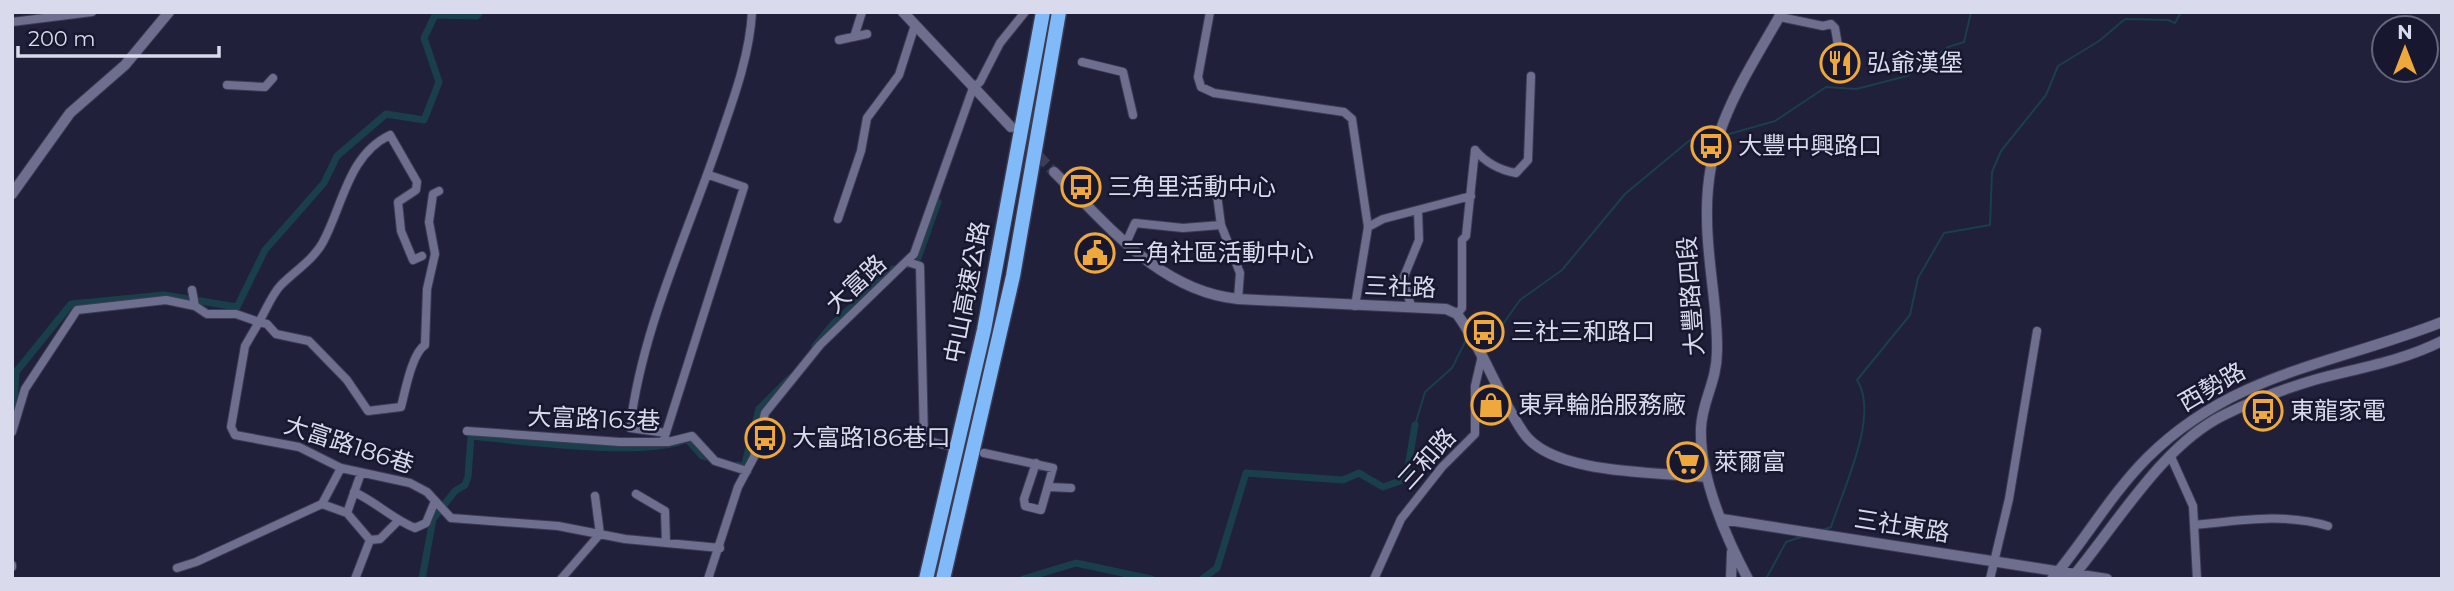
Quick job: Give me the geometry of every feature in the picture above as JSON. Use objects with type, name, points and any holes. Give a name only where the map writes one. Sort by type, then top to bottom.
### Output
[{"type":"highway","name":"中山高速公路","points":[[926,579],[984,330],[1043,12]]},
{"type":"highway","name":"中山高速公路","points":[[943,579],[1013,276],[1059,12]]},
{"type":"street","points":[[12,22],[93,12]]},
{"type":"street","points":[[12,194],[70,113],[125,65],[169,12]]},
{"type":"street","points":[[666,433],[630,428],[634,391],[658,312],[709,175],[733,99],[752,12]]},
{"type":"street","points":[[854,37],[862,12]]},
{"type":"street","points":[[903,12],[1011,127]]},
{"type":"street","name":"大富路","points":[[709,579],[738,487],[754,457],[765,413],[773,400],[845,320],[908,262],[922,236],[974,88],[981,82],[1010,27],[1025,12]]},
{"type":"street","points":[[1210,12],[1198,77],[1201,87],[1214,93],[1344,112],[1352,119],[1368,227],[1355,306]]},
{"type":"street","points":[[1781,14],[1823,26],[1831,23],[1835,28],[1840,57]]},
{"type":"street","name":"大豐路四段","points":[[1748,579],[1732,552],[1707,477],[1701,427],[1703,411],[1714,383],[1717,348],[1707,215],[1709,181],[1724,116],[1739,83],[1781,14]]},
{"type":"street","points":[[838,219],[861,151],[867,118],[899,75],[915,25]]},
{"type":"street","points":[[839,40],[867,34]]},
{"type":"street","points":[[1082,62],[1123,72],[1133,114]]},
{"type":"street","points":[[1457,314],[1462,308],[1462,240],[1466,236],[1475,150],[1483,159],[1516,173],[1528,160],[1531,76]]},
{"type":"street","points":[[227,85],[265,87],[273,78]]},
{"type":"street","name":"大富路186巷","points":[[422,256],[413,260],[401,231],[398,202],[416,190],[417,182],[390,135],[373,143],[351,178],[322,244],[281,285],[246,346],[231,427],[235,435],[299,447],[341,468],[410,483],[427,492],[451,518],[558,526],[600,534],[720,548]]},
{"type":"street","name":"三社路","points":[[1055,172],[1126,243],[1157,269],[1205,292],[1238,299],[1355,306],[1411,306],[1446,309],[1457,314],[1522,432],[1548,456],[1574,463],[1707,477]]},
{"type":"street","points":[[663,442],[744,187],[709,175]]},
{"type":"street","name":"大富路186巷","points":[[195,306],[207,314],[245,315],[276,334],[309,341],[347,380],[368,411],[401,407],[411,369],[419,349],[425,345],[427,289],[435,254],[429,212],[433,194],[439,191]]},
{"type":"street","points":[[1217,195],[1221,225],[1240,273],[1238,299]]},
{"type":"street","points":[[1368,227],[1383,219],[1471,196]]},
{"type":"street","points":[[1411,306],[1403,279],[1419,240],[1418,210]]},
{"type":"street","points":[[1126,243],[1135,223],[1184,228],[1221,225]]},
{"type":"street","points":[[908,262],[920,266],[924,440],[949,446]]},
{"type":"street","points":[[12,432],[17,424],[20,399],[25,389],[77,310],[166,300],[195,306],[192,290]]},
{"type":"street","name":"西勢路","points":[[2056,575],[2118,489],[2165,441],[2199,415],[2269,378],[2442,322]]},
{"type":"street","points":[[1990,579],[2029,392],[2037,331]]},
{"type":"street","name":"西勢路","points":[[2073,576],[2127,505],[2171,457],[2191,437],[2222,416],[2313,381],[2390,363],[2442,341]]},
{"type":"street","name":"三和路","points":[[1374,579],[1401,519],[1441,467],[1475,434],[1475,386],[1482,356]]},
{"type":"street","name":"大富路163巷","points":[[467,431],[561,440],[663,442],[692,436],[715,461],[747,471]]},
{"type":"street","points":[[984,453],[1036,463],[1053,468],[1041,510],[1025,506],[1024,499],[1036,463]]},
{"type":"street","points":[[2171,457],[2193,506],[2197,579]]},
{"type":"street","points":[[177,568],[322,504],[341,468]]},
{"type":"street","points":[[347,513],[361,473]]},
{"type":"street","points":[[1049,487],[1071,488]]},
{"type":"street","points":[[354,492],[380,504],[398,521],[415,528],[426,523],[435,501]]},
{"type":"street","points":[[636,494],[665,511],[666,542]]},
{"type":"street","points":[[561,579],[600,534],[595,496]]},
{"type":"street","points":[[322,504],[347,513],[370,540]]},
{"type":"street","name":"三社東路","points":[[1722,519],[1995,562],[2056,575],[2107,579]]},
{"type":"street","points":[[2195,525],[2276,519],[2312,521],[2328,526]]},
{"type":"street","points":[[370,540],[380,539],[398,521]]},
{"type":"street","points":[[355,579],[370,540]]},
{"type":"street","name":"大豐路四段","points":[[1731,579],[1732,552]]},
{"type":"waterway","points":[[12,372],[16,372],[71,304],[164,295],[237,307],[265,250],[324,183],[337,156],[386,114],[424,120],[439,82],[424,38],[435,15],[477,16],[480,12]]},
{"type":"waterway","points":[[1722,136],[1775,121],[1826,87],[1856,89],[1907,76],[1948,47],[1964,42],[1971,12]]},
{"type":"waterway","points":[[1823,530],[1831,527],[1851,473],[1862,432],[1863,395],[1857,380],[1910,315],[1918,278],[1944,233],[1990,225],[1992,172],[2001,151],[2046,95],[2058,66],[2099,41],[2125,19],[2168,20],[2175,23],[2181,12]]},
{"type":"waterway","points":[[1479,339],[1491,341],[1520,300],[1562,270],[1625,194],[1690,140],[1714,137]]},
{"type":"waterway","points":[[908,258],[918,258],[938,202]]},
{"type":"waterway","points":[[815,346],[834,323],[893,269]]},
{"type":"waterway","points":[[1415,425],[1425,392],[1452,368],[1467,338]]},
{"type":"waterway","points":[[13,421],[16,372]]},
{"type":"waterway","points":[[738,465],[744,467],[759,409],[790,378]]},
{"type":"waterway","points":[[1202,579],[1217,568],[1246,473],[1343,480],[1359,473],[1383,487],[1406,479],[1415,425]]},
{"type":"waterway","points":[[422,579],[433,519],[455,491],[465,485],[468,477],[471,436],[614,448],[668,445],[687,439],[702,456],[713,458]]},
{"type":"waterway","points":[[1766,579],[1786,542],[1804,536]]},
{"type":"waterway","points":[[1023,579],[1076,563],[1151,579]]},
{"type":"tunnel","points":[[1019,135],[1054,172]]},
{"type":"place","name":"弘爺漢堡","points":[[1840,63]]},
{"type":"place","name":"大豐中興路口","points":[[1711,146]]},
{"type":"place","name":"三角里活動中心","points":[[1081,187]]},
{"type":"place","name":"三角社區活動中心","points":[[1095,253]]},
{"type":"place","name":"三社三和路口","points":[[1484,332]]},
{"type":"place","name":"東昇輪胎服務廠","points":[[1491,405]]},
{"type":"place","name":"東龍家電","points":[[2263,411]]},
{"type":"place","name":"大富路186巷口","points":[[765,438]]},
{"type":"place","name":"萊爾富","points":[[1687,462]]}]
